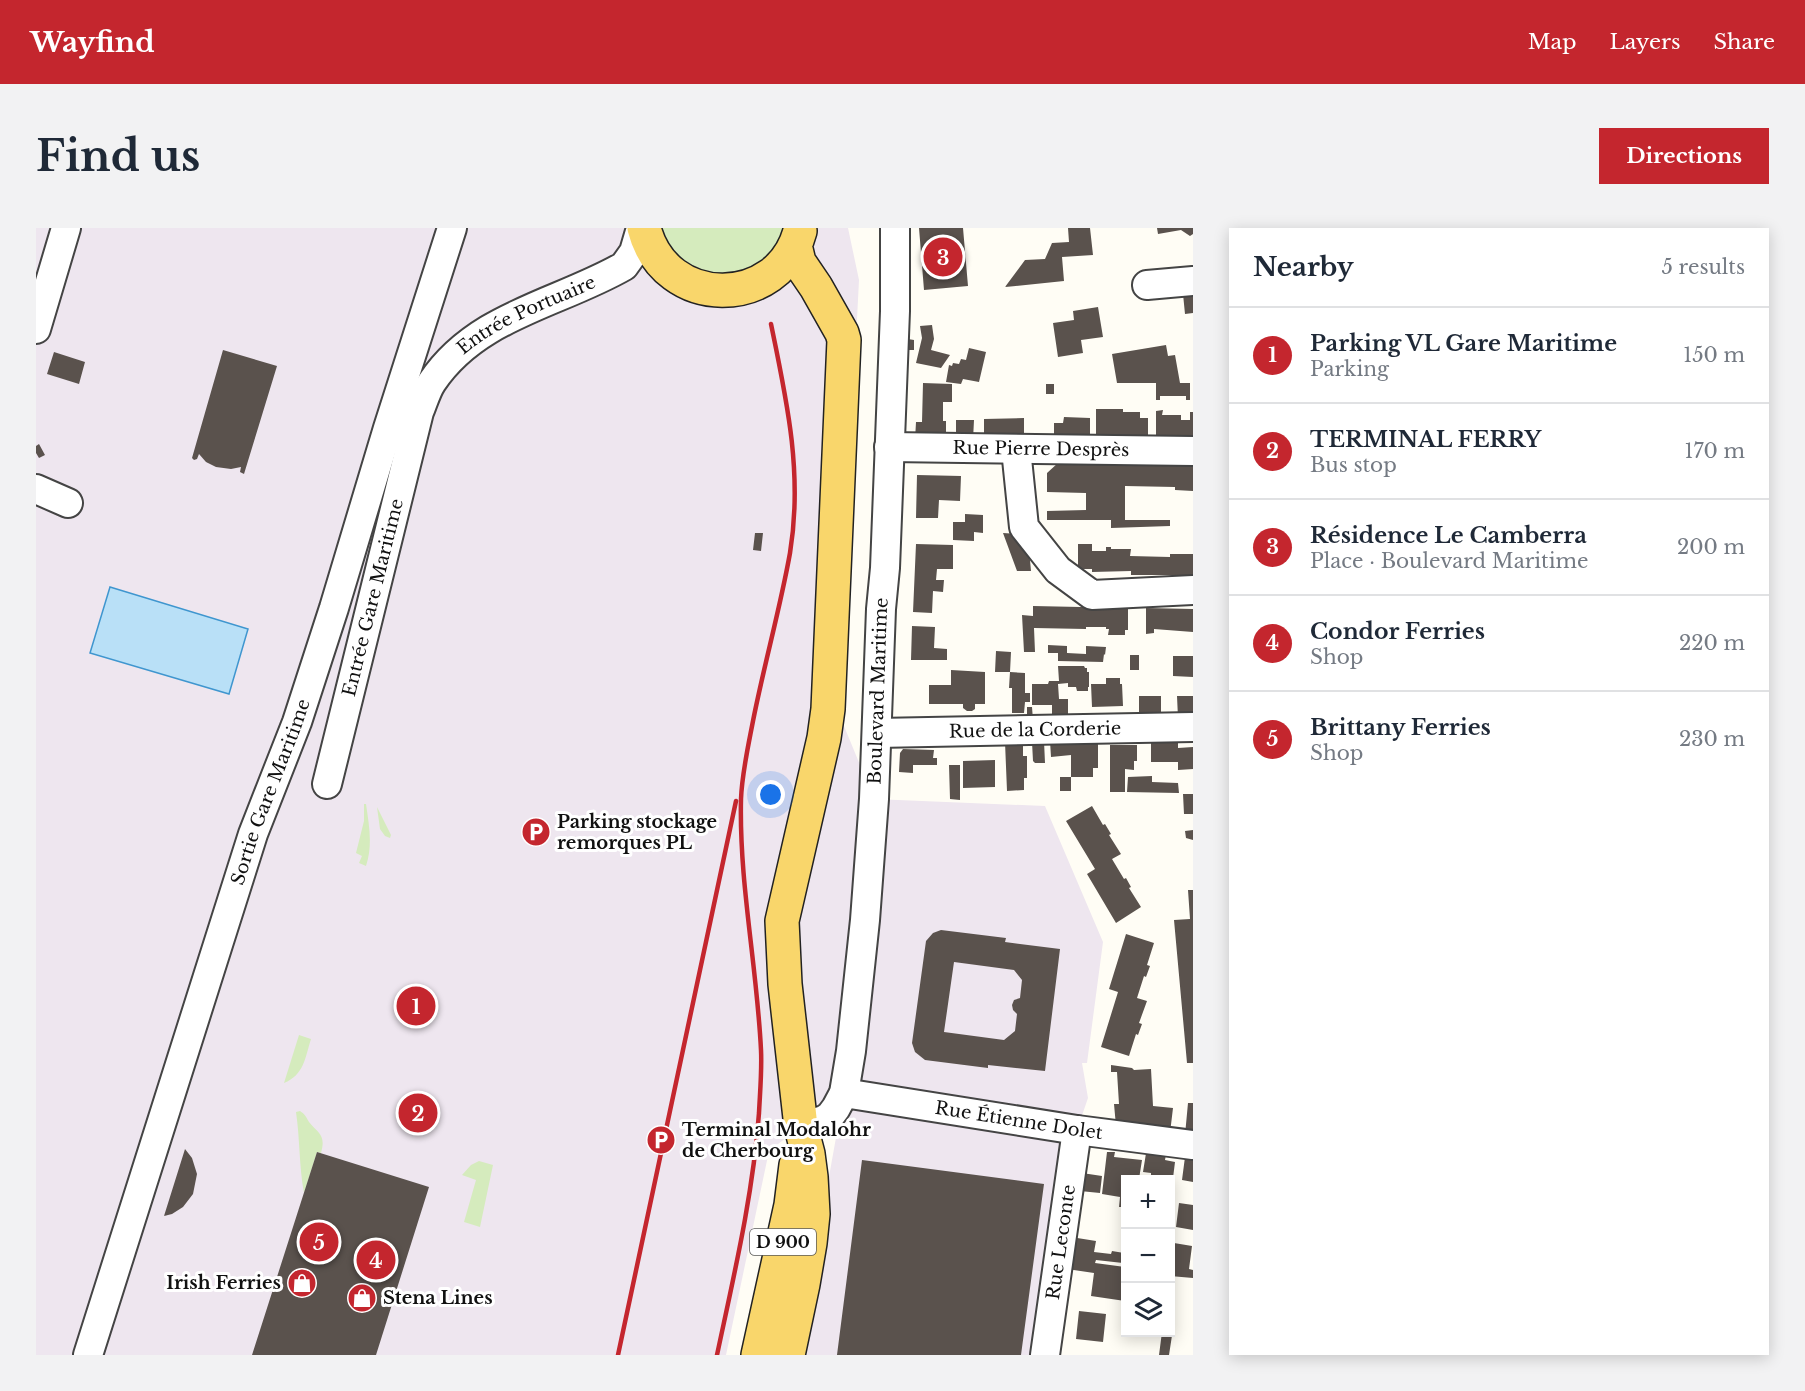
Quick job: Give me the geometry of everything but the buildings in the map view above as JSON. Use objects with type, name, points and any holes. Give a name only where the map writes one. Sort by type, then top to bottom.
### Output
[{"type":"main road","points":[[642,228],[656,257],[666,269],[691,286],[715,290],[737,289],[757,283],[782,264],[798,237]]},
{"type":"main road","points":[[798,237],[799,262],[816,287],[844,340],[828,709],[824,738],[782,921],[784,984],[801,1127]]},
{"type":"main road","points":[[767,276],[779,278],[806,290],[814,295],[832,316]]},
{"type":"main road","name":"D 900","points":[[758,1355],[791,1205],[801,1127]]},
{"type":"main road","name":"D 900","points":[[788,1355],[808,1254],[813,1214],[812,1177],[801,1127]]},
{"type":"street","points":[[36,329],[66,228]]},
{"type":"street","name":"Sortie Gare Maritime","points":[[88,1355],[253,834],[297,722],[334,608],[388,428],[452,228]]},
{"type":"street","name":"Entrée Portuaire","points":[[419,412],[430,384],[460,350],[496,324],[624,266],[634,252],[642,228]]},
{"type":"street","name":"Boulevard Maritime","points":[[801,1127],[830,1116],[844,1093],[854,1029],[874,799],[880,609],[885,568],[895,311],[895,228]]},
{"type":"street","points":[[1148,285],[1193,281]]},
{"type":"street","name":"Entrée Gare Maritime","points":[[327,784],[419,412]]},
{"type":"street","name":"Rue Pierre Desprès","points":[[889,447],[1193,451]]},
{"type":"street","points":[[1016,449],[1024,527],[1058,570],[1092,594],[1193,590]]},
{"type":"street","points":[[36,489],[68,503]]},
{"type":"street","name":"Rue de la Corderie","points":[[877,733],[1193,726]]},
{"type":"street","name":"Rue Étienne Dolet","points":[[844,1093],[1077,1130],[1193,1145]]},
{"type":"street","name":"Rue Leconte","points":[[1045,1355],[1077,1130]]},
{"type":"shaded area","points":[[36,228],[848,228],[859,280],[837,709],[874,799],[1045,806],[1103,942],[1087,1063],[1082,1063],[1088,1098],[1077,1130],[1032,1355],[797,1355],[844,1093],[769,1151],[726,1355],[36,1355]]},
{"type":"green space","points":[[656,228],[789,228],[763,267],[720,280],[679,265]]},
{"type":"green space","points":[[364,804],[366,804],[370,835],[366,866],[359,863],[362,856],[356,853],[364,821]]},
{"type":"green space","points":[[377,807],[391,835],[390,838],[385,836],[380,829]]},
{"type":"green space","points":[[299,1035],[311,1039],[305,1059],[300,1071],[284,1083]]},
{"type":"green space","points":[[300,1111],[321,1135],[323,1142],[321,1153],[317,1152],[304,1193],[296,1112]]},
{"type":"green space","points":[[479,1161],[493,1165],[480,1227],[464,1222],[476,1180],[462,1175],[471,1165]]},
{"type":"water","points":[[110,587],[248,629],[229,694],[90,653]]},
{"type":"railway","points":[[717,1355],[748,1205],[761,1082],[759,1019],[745,893],[741,799],[753,721],[786,574],[794,524],[794,466],[791,438],[783,381],[771,324]]},
{"type":"railway","points":[[618,1355],[736,801]]},
{"type":"place","name":"Résidence Le Camberra","points":[[943,257]]},
{"type":"place","name":"Parking stockage remorques PL","points":[[536,832]]},
{"type":"place","name":"Parking VL Gare Maritime","points":[[416,1006]]},
{"type":"place","name":"TERMINAL FERRY","points":[[418,1113]]},
{"type":"place","name":"Terminal Modalohr de Cherbourg","points":[[661,1140]]},
{"type":"place","name":"Brittany Ferries","points":[[319,1242]]},
{"type":"place","name":"Condor Ferries","points":[[376,1260]]},
{"type":"place","name":"Irish Ferries","points":[[302,1283]]},
{"type":"place","name":"Stena Lines","points":[[362,1298]]}]
